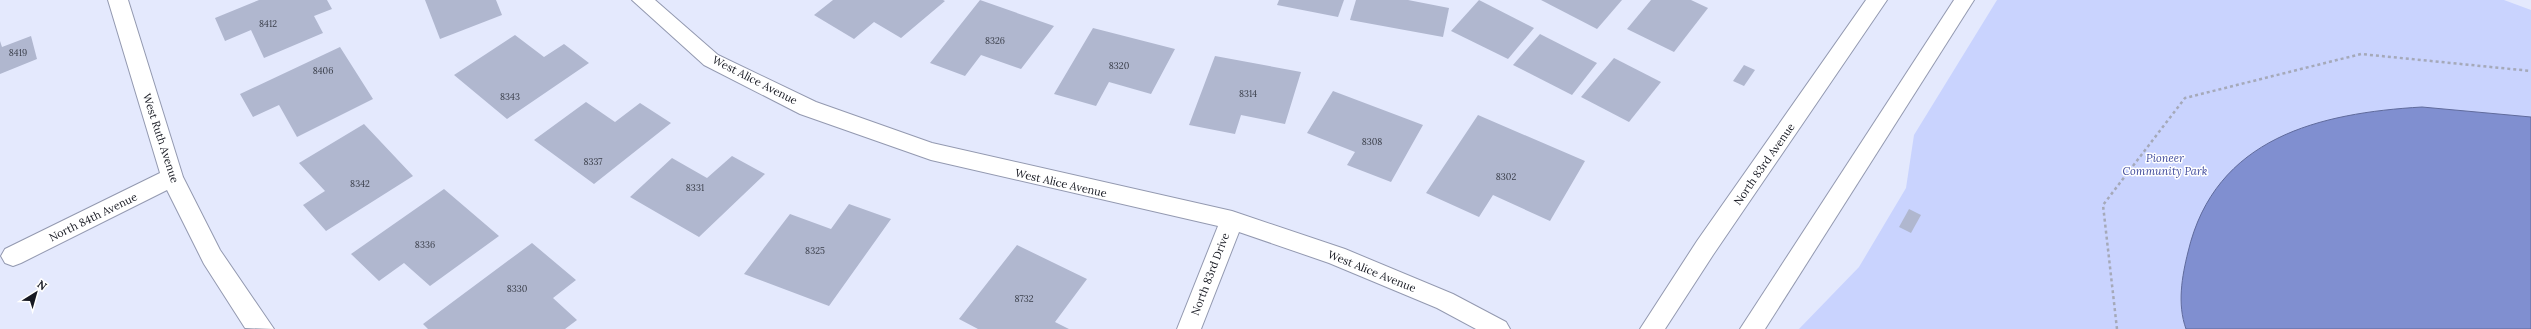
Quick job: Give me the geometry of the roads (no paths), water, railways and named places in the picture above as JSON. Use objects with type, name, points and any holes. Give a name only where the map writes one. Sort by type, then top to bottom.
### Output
[{"type":"street","name":"West Ruth Avenue","points":[[118,0],[172,178],[212,256],[253,321],[262,329]]},
{"type":"street","name":"West Alice Avenue","points":[[642,0],[711,60],[808,108],[931,151],[1232,220],[1337,256],[1445,301],[1498,329]]},
{"type":"street","name":"North 83rd Avenue","points":[[1652,329],[1877,0]]},
{"type":"street","points":[[1752,329],[1964,0]]},
{"type":"street","name":"North 84th Avenue","points":[[13,256],[172,178]]},
{"type":"street","name":"North 83rd Drive","points":[[1189,329],[1232,220]]},
{"type":"park label","name":"Pioneer Community Park","points":[[2165,164]]}]
